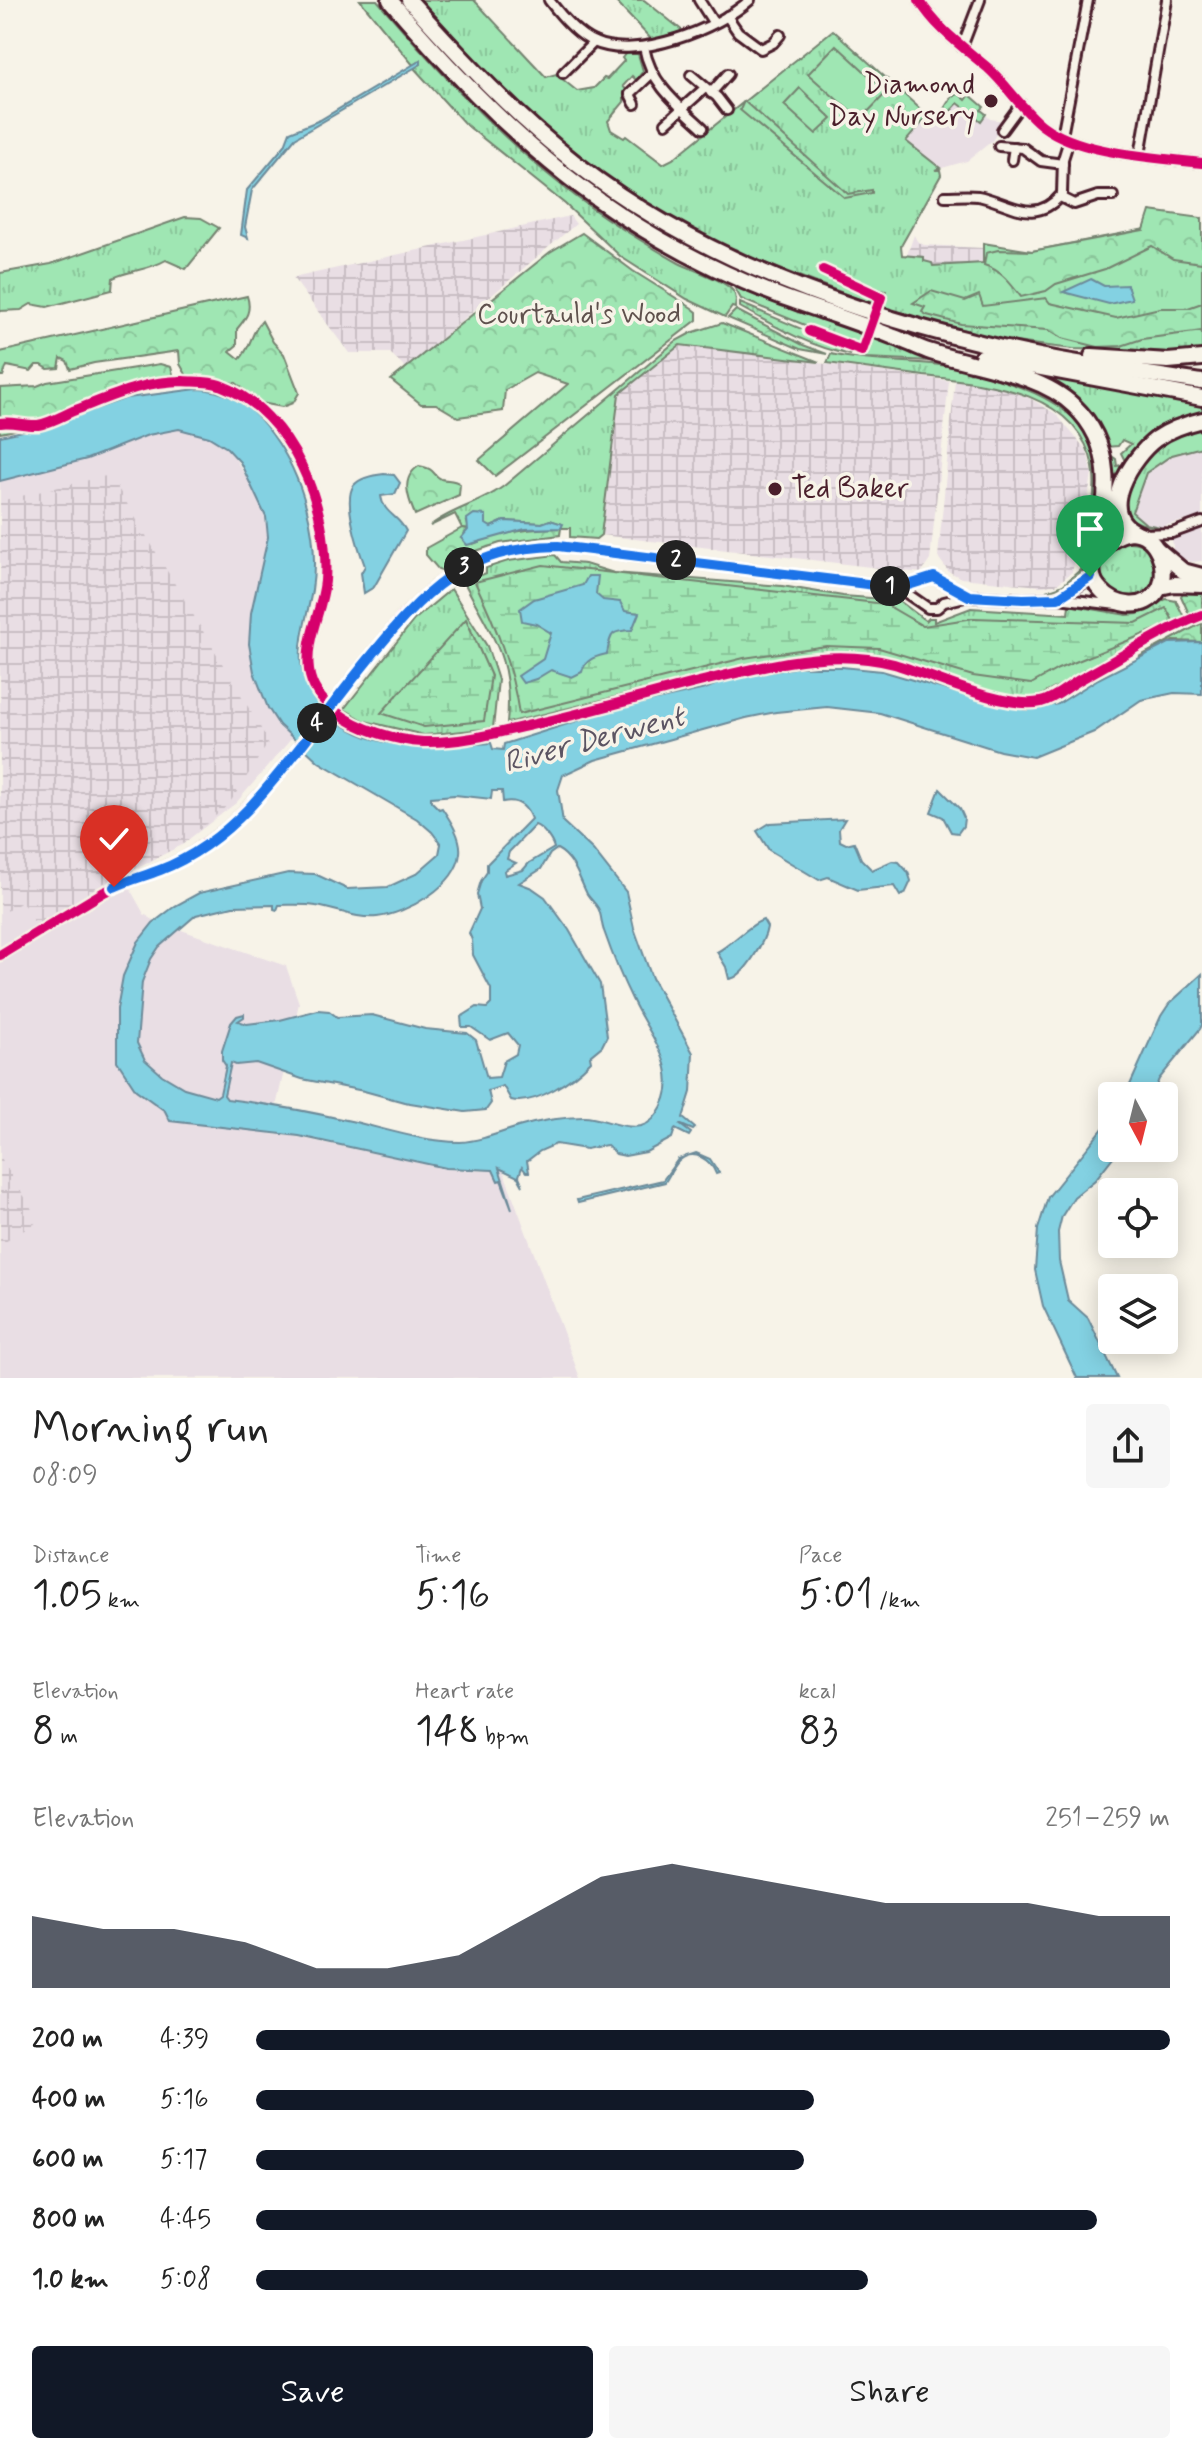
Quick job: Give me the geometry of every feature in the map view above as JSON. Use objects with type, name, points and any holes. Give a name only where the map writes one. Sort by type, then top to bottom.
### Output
[{"type":"highway","points":[[390,0],[511,130],[566,177],[667,244],[742,281],[927,351],[1030,381],[1059,395],[1079,411],[1094,432],[1106,467],[1107,494],[1093,572],[1101,590],[1126,605],[1146,601],[1160,587],[1202,585]]},
{"type":"highway","points":[[409,0],[482,78],[554,145],[601,181],[677,229],[751,266],[904,323],[1016,350],[1202,382]]},
{"type":"highway","points":[[894,337],[1067,374],[1202,398]]},
{"type":"highway","points":[[1016,350],[1147,361],[1202,358]]},
{"type":"highway","points":[[1202,420],[1178,427],[1158,438],[1131,465],[1118,503],[1123,522],[1183,571],[1202,576]]},
{"type":"highway","points":[[1097,553],[1114,537],[1140,533]]},
{"type":"highway","points":[[1156,548],[1162,573],[1160,587]]},
{"type":"street","points":[[549,0],[576,30],[594,42],[624,48],[669,42],[727,16],[750,0]]},
{"type":"street","points":[[699,0],[713,22]]},
{"type":"street","points":[[919,0],[939,28],[990,70],[1042,125],[1066,138],[1140,155],[1202,163]]},
{"type":"street","points":[[962,47],[980,0]]},
{"type":"street","points":[[945,196],[961,192],[1027,211],[1046,207],[1060,197],[1088,0]]},
{"type":"street","points":[[1140,155],[1167,0]]},
{"type":"street","points":[[727,16],[738,32],[761,49],[780,35]]},
{"type":"street","points":[[563,73],[594,42]]},
{"type":"street","points":[[644,47],[651,74],[679,112],[703,128]]},
{"type":"street","points":[[635,104],[630,94],[651,74]]},
{"type":"street","points":[[666,123],[728,74]]},
{"type":"street","points":[[691,75],[727,110]]},
{"type":"street","points":[[1002,130],[1021,104]]},
{"type":"street","points":[[999,146],[1014,147],[1031,152],[1041,161],[1063,164]]},
{"type":"street","points":[[1012,160],[1014,147]]},
{"type":"street","points":[[1060,197],[1067,202],[1080,204],[1098,196],[1113,196]]},
{"type":"street","points":[[1140,533],[1172,533],[1202,522]]},
{"type":"street","points":[[1156,548],[1172,533]]},
{"type":"street","points":[[0,955],[104,892],[175,863],[211,842],[250,807],[401,618],[428,592],[474,563],[511,550],[558,546],[899,588],[934,577],[969,596]]},
{"type":"street","points":[[1058,598],[1082,584],[1093,572]]},
{"type":"street","points":[[917,599],[920,583]]},
{"type":"street","points":[[899,588],[928,608],[937,608],[947,596],[947,586]]},
{"type":"street","points":[[944,602],[969,596],[1058,598],[1126,605]]},
{"type":"shaded area","points":[[833,30],[934,120],[952,96],[959,94],[966,100],[970,95],[984,107],[981,110],[990,119],[1004,121],[992,141],[967,161],[848,194],[744,101]]},
{"type":"shaded area","points":[[570,216],[576,224],[406,368],[390,353],[349,353],[293,278]]},
{"type":"shaded area","points":[[914,235],[924,245],[983,248],[983,263],[933,267],[923,257],[907,255]]},
{"type":"shaded area","points":[[680,344],[949,381],[930,560],[921,573],[601,535],[619,394]]},
{"type":"shaded area","points":[[955,380],[998,386],[1031,399],[1056,414],[1087,451],[1092,473],[1083,531],[1072,572],[1056,585],[961,578],[948,571],[938,557]]},
{"type":"shaded area","points":[[179,429],[196,431],[214,439],[232,453],[263,506],[268,537],[254,595],[249,641],[254,672],[268,708],[292,738],[236,803],[181,845],[123,876],[144,914],[155,921],[286,966],[299,1003],[270,1134],[448,1169],[483,1171],[502,1167],[580,1378],[0,1378],[0,481],[87,459],[155,433]]},
{"type":"shaded area","points":[[1202,447],[1202,516],[1160,527],[1146,524],[1132,512],[1146,472],[1172,455]]},
{"type":"shaded area","points":[[110,475],[269,742],[229,804],[182,845],[98,886],[36,925],[22,902],[0,915],[0,501]]},
{"type":"shaded area","points":[[1202,526],[1202,561],[1192,562],[1174,555],[1172,539]]},
{"type":"shaded area","points":[[0,1156],[39,1221],[0,1245]]},
{"type":"green space","points":[[360,0],[377,0],[461,93],[553,179],[642,241],[729,287],[735,295],[735,308],[732,307],[725,317],[687,299],[621,257],[565,204],[464,123],[414,68],[421,64],[421,60],[413,65]]},
{"type":"green space","points":[[416,0],[474,0],[546,77],[556,74],[577,91],[594,88],[604,78],[607,79],[624,61],[622,58],[626,53],[638,54],[643,71],[636,80],[632,76],[623,86],[628,92],[624,102],[608,121],[611,130],[624,138],[626,136],[663,164],[833,30],[928,116],[906,141],[940,168],[935,170],[940,170],[941,175],[901,246],[902,255],[924,257],[924,261],[933,266],[983,263],[983,243],[1032,251],[1202,218],[1202,350],[1073,349],[983,338],[880,308],[886,291],[876,289],[872,304],[712,243],[599,174],[529,114]]},
{"type":"green space","points":[[614,0],[644,0],[683,31],[652,40]]},
{"type":"green space","points":[[836,45],[887,92],[860,120],[808,74]]},
{"type":"green space","points":[[800,88],[832,119],[816,134],[784,105]]},
{"type":"green space","points":[[959,94],[966,100],[970,95],[984,107],[981,110],[986,114],[981,121],[958,103],[939,124],[936,121],[952,96]]},
{"type":"green space","points":[[744,101],[848,194],[872,190],[872,193],[845,198],[740,110]]},
{"type":"green space","points":[[1150,211],[1202,218],[1202,263],[1173,259],[1152,246],[1105,269],[1021,297],[1001,274],[984,265],[986,253],[998,250],[1032,251],[1144,230]]},
{"type":"green space","points":[[185,217],[201,218],[219,228],[186,269],[166,260],[113,278],[112,290],[47,307],[31,304],[21,310],[0,311],[0,273],[51,264]]},
{"type":"green space","name":"Courtauld's Wood","points":[[582,233],[633,271],[692,308],[697,312],[697,320],[495,476],[479,460],[568,384],[535,373],[505,390],[503,411],[458,417],[436,404],[421,404],[391,380],[550,252]]},
{"type":"green space","points":[[733,285],[865,335],[861,348],[741,299]]},
{"type":"green space","points":[[931,291],[965,301],[979,295],[983,306],[1046,298],[1050,303],[1116,318],[1160,308],[1188,308],[1202,303],[1202,331],[1142,339],[1121,346],[1098,347],[1062,338],[1048,330],[961,324],[927,315],[922,312],[925,307],[913,303]]},
{"type":"green space","points":[[247,296],[247,314],[237,329],[237,345],[230,351],[240,359],[262,321],[273,342],[284,354],[299,393],[293,403],[282,407],[261,403],[236,383],[197,380],[187,376],[180,364],[179,351],[70,369],[67,361],[61,358],[59,368],[48,369],[36,365],[31,371],[7,366],[3,376],[0,376],[0,352]]},
{"type":"green space","points":[[740,303],[842,346],[841,351],[851,355],[794,336],[740,307]]},
{"type":"green space","points":[[736,310],[827,354],[800,349],[728,318]]},
{"type":"green space","points":[[722,323],[819,362],[680,345],[619,394],[601,535],[596,539],[570,537],[570,528],[561,528],[562,524],[550,520],[542,523],[504,521],[491,527],[467,522],[469,529],[462,528],[455,514],[430,526],[504,486],[676,341]]},
{"type":"green space","points":[[871,337],[952,362],[863,357]]},
{"type":"green space","points":[[831,354],[969,370],[1033,392],[1072,417],[1085,432],[1094,450],[1099,496],[1093,537],[1084,568],[1078,575],[1063,585],[1080,570],[1093,504],[1094,479],[1084,442],[1069,422],[1050,407],[1001,388],[827,363]]},
{"type":"green space","points":[[160,364],[171,367],[173,374],[167,382],[124,390],[43,422],[0,433],[0,388],[37,386]]},
{"type":"green space","points":[[999,367],[1202,403],[1202,414],[1138,448],[1126,463],[1121,453],[1131,444],[1122,440],[1118,446],[1105,447],[1092,420]]},
{"type":"green space","points":[[1202,427],[1202,447],[1172,455],[1146,473],[1132,512],[1146,524],[1160,527],[1141,523],[1129,516],[1125,505],[1126,493],[1139,466],[1166,441]]},
{"type":"green space","points":[[1109,454],[1122,468],[1119,528],[1107,537],[1113,488]]},
{"type":"green space","points":[[419,466],[431,470],[441,479],[460,484],[459,495],[415,515],[407,489],[409,476]]},
{"type":"green space","points":[[462,528],[469,529],[461,538],[473,544],[516,532],[561,528],[560,535],[500,543],[470,553],[444,571],[438,569],[426,555],[426,548]]},
{"type":"green space","points":[[1129,542],[1149,550],[1157,570],[1149,590],[1129,598],[1109,590],[1101,570],[1109,550]]},
{"type":"green space","points":[[555,555],[561,562],[585,564],[614,573],[782,586],[843,596],[898,600],[926,621],[934,618],[934,622],[971,608],[1068,614],[1069,605],[1127,615],[1138,614],[1166,599],[1176,601],[1185,619],[1034,699],[996,694],[889,659],[840,653],[734,668],[507,723],[507,681],[503,664],[464,582],[486,573],[486,568],[508,561]]},
{"type":"green space","points":[[543,565],[885,604],[923,626],[974,618],[1136,623],[1166,608],[1174,622],[1058,669],[1031,684],[973,676],[879,648],[826,646],[744,658],[519,714],[502,646],[475,582]]},
{"type":"green space","points":[[451,589],[487,646],[498,680],[493,728],[424,735],[365,721],[344,709],[414,620]]},
{"type":"green space","points":[[1183,593],[1202,594],[1202,613],[1189,614],[1181,596]]},
{"type":"green space","points":[[466,619],[491,676],[484,721],[424,727],[381,713]]},
{"type":"green space","points":[[1202,623],[1202,642],[1174,641],[1139,657]]},
{"type":"water","points":[[421,60],[421,64],[295,138],[252,190],[245,227],[248,238],[241,235],[247,190],[285,145],[290,132],[320,120]]},
{"type":"water","points":[[1091,279],[1104,286],[1127,285],[1132,299],[1109,304],[1063,292]]},
{"type":"water","name":"River Derwent","points":[[209,390],[240,402],[272,434],[300,488],[311,529],[314,570],[301,653],[304,679],[315,700],[327,713],[369,738],[429,747],[491,743],[493,749],[503,750],[504,744],[612,710],[705,689],[727,680],[799,667],[882,671],[998,705],[1027,710],[1058,704],[1098,679],[1169,643],[1202,642],[1202,694],[1174,693],[1141,700],[1094,732],[1033,757],[1000,751],[880,713],[827,707],[746,718],[595,760],[563,775],[558,790],[563,822],[593,850],[626,892],[634,928],[652,978],[693,1053],[691,1092],[683,1118],[695,1128],[693,1130],[679,1124],[691,1133],[689,1136],[675,1129],[672,1138],[646,1152],[625,1156],[616,1154],[606,1145],[586,1149],[556,1144],[527,1161],[529,1172],[522,1167],[519,1176],[523,1186],[518,1177],[499,1168],[512,1209],[501,1180],[498,1181],[493,1170],[446,1168],[299,1136],[170,1121],[165,1111],[136,1090],[117,1061],[117,1009],[123,976],[138,942],[153,923],[199,893],[288,873],[315,874],[347,889],[388,887],[416,874],[439,854],[441,844],[417,819],[319,762],[279,725],[268,708],[254,672],[249,644],[251,613],[268,537],[266,517],[240,462],[227,448],[209,437],[179,429],[148,435],[87,459],[0,481],[0,436],[50,425],[127,398]],"holes":[[[492,791],[502,791],[503,802],[520,804],[531,819],[487,864],[487,872],[477,894],[480,909],[469,933],[473,955],[491,989],[491,1004],[487,1008],[477,1007],[461,1017],[462,1027],[471,1027],[490,1040],[508,1033],[518,1045],[516,1054],[504,1061],[499,1077],[487,1078],[476,1040],[467,1033],[425,1029],[372,1015],[337,1017],[329,1011],[318,1010],[280,1020],[247,1024],[238,1021],[244,1014],[237,1016],[231,1023],[222,1051],[226,1066],[220,1094],[216,1097],[184,1088],[145,1060],[137,1043],[142,982],[159,947],[196,915],[233,906],[274,905],[277,910],[279,905],[307,905],[369,917],[402,910],[440,887],[457,865],[459,841],[442,808],[439,809],[431,797],[455,795],[491,799]],[[535,825],[546,834],[554,848],[523,870],[505,875],[504,871],[516,863],[507,859],[509,852]],[[557,849],[568,858],[598,908],[620,974],[662,1055],[668,1084],[665,1099],[650,1122],[632,1127],[593,1118],[568,1118],[460,1142],[417,1137],[302,1111],[227,1099],[224,1095],[231,1063],[256,1063],[302,1079],[465,1112],[486,1110],[491,1103],[488,1091],[503,1086],[511,1100],[521,1101],[554,1090],[575,1076],[591,1061],[590,1056],[602,1046],[607,1036],[600,984],[569,930],[545,897],[519,883],[541,869]]]},
{"type":"water","points":[[384,474],[394,475],[400,483],[395,494],[381,496],[382,502],[406,531],[374,587],[364,593],[361,573],[365,566],[353,525],[351,492],[360,480]]},
{"type":"water","points":[[474,514],[486,515],[486,524],[491,527],[504,521],[542,523],[550,520],[563,524],[561,528],[525,529],[467,545],[461,538],[468,530],[467,519]]},
{"type":"water","points":[[588,576],[598,576],[596,594],[603,600],[620,602],[625,611],[639,613],[632,630],[613,634],[607,654],[591,659],[582,672],[572,677],[551,670],[523,683],[518,676],[543,659],[551,633],[536,624],[522,621],[520,609],[534,599],[583,585]]},
{"type":"water","points":[[940,789],[960,809],[964,818],[958,833],[951,832],[943,817],[931,812]]},
{"type":"water","points":[[845,819],[839,829],[840,841],[846,844],[854,842],[861,859],[872,870],[892,861],[899,862],[911,881],[905,894],[900,896],[894,886],[858,890],[828,877],[819,880],[769,850],[757,831],[770,823]]},
{"type":"water","points":[[763,920],[767,927],[758,949],[747,966],[729,979],[717,952]]},
{"type":"water","points":[[1202,974],[1200,1029],[1158,1082],[1131,1082],[1161,1016],[1169,1004]]},
{"type":"water","points":[[1098,1134],[1098,1162],[1109,1162],[1095,1180],[1074,1197],[1062,1216],[1058,1232],[1059,1261],[1068,1300],[1088,1318],[1098,1339],[1098,1354],[1105,1354],[1117,1378],[1077,1378],[1043,1306],[1035,1270],[1038,1229],[1048,1197]]},
{"type":"water","points":[[696,1153],[710,1159],[719,1173],[716,1174],[701,1157],[691,1155],[678,1162],[665,1182],[578,1203],[577,1200],[663,1180],[678,1159]]},
{"type":"cycle path","points":[[919,0],[942,28],[995,75],[1035,120],[1059,136],[1098,149],[1202,163]]},
{"type":"cycle path","points":[[809,331],[862,351],[881,297],[823,270]]},
{"type":"cycle path","points":[[0,423],[42,424],[126,391],[168,382],[207,382],[246,398],[268,417],[287,440],[302,466],[321,524],[325,581],[309,647],[312,683],[323,700],[346,719],[390,737],[413,741],[454,741],[484,736],[727,675],[788,662],[828,658],[881,661],[988,696],[1008,701],[1041,702],[1156,637],[1202,615]]},
{"type":"cycle path","points":[[0,955],[104,892],[187,857],[226,829],[268,786],[401,618],[440,582],[495,555],[525,548],[558,546],[899,588],[934,577],[969,596]]},
{"type":"place","name":"Diamond Day Nursery","points":[[991,101]]},
{"type":"place","name":"Ted Baker","points":[[775,489]]},
{"type":"route","points":[[114,887],[187,857],[226,829],[268,786],[401,618],[440,582],[495,555],[525,548],[558,546],[899,588],[934,577],[969,596],[1023,599],[1058,598],[1090,577]]}]
